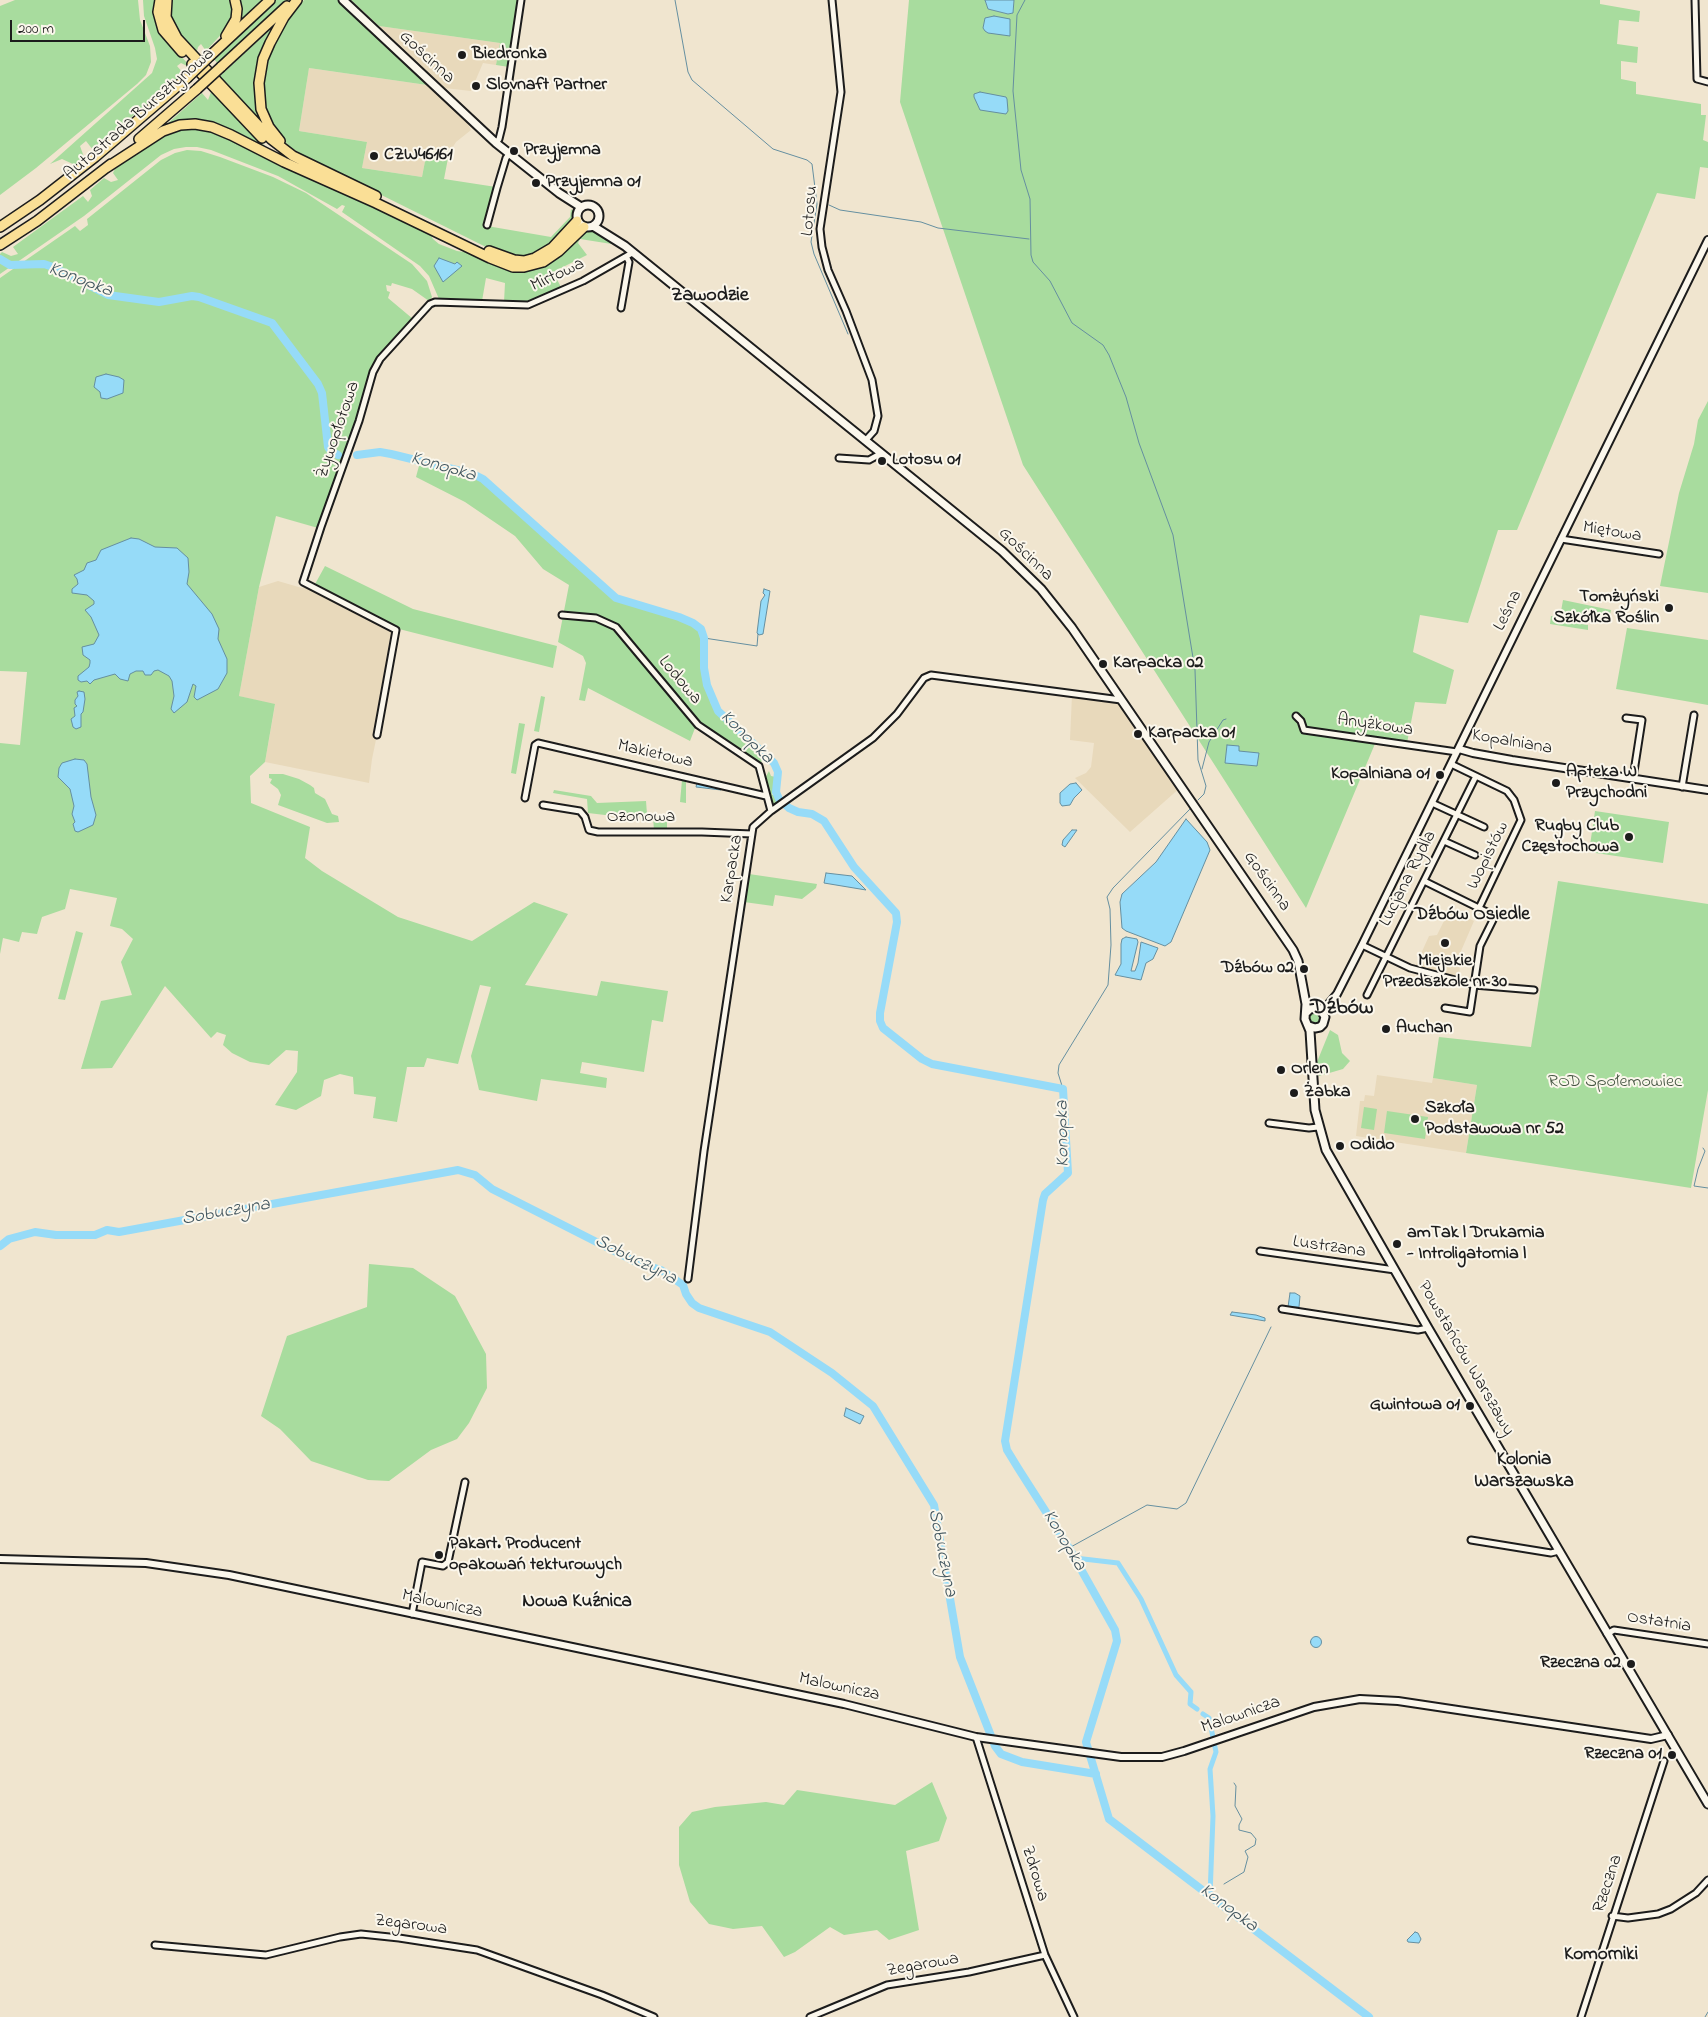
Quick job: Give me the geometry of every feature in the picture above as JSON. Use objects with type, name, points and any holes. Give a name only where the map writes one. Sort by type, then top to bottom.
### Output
[{"type":"highway","points":[[160,0],[160,20],[167,36],[262,139],[279,153],[492,253],[514,260],[529,260],[546,252],[569,232],[580,217]]},
{"type":"highway","points":[[167,0],[166,18],[170,29],[177,38],[271,139],[304,165]]},
{"type":"highway","points":[[211,56],[233,26],[237,9],[235,0]]},
{"type":"highway","name":"Autostrada Bursztynowa","points":[[0,227],[95,157],[187,78],[270,0]]},
{"type":"highway","name":"Autostrada Bursztynowa","points":[[0,245],[106,168],[198,89],[293,0]]},
{"type":"highway","points":[[297,0],[284,17],[270,43],[261,70],[260,96],[264,118],[274,134],[304,165]]},
{"type":"highway","points":[[106,168],[163,131],[180,125],[195,124],[212,127],[231,135],[284,162],[304,165]]},
{"type":"main road","name":"Gościnna","points":[[343,0],[496,143],[559,193],[580,217],[587,205],[593,206],[599,214],[598,220],[630,255],[865,441],[1022,569],[1059,612],[1288,940],[1298,961],[1304,989],[1313,1010]]},
{"type":"main road","points":[[580,217],[593,226],[598,220]]},
{"type":"main road","name":"Gościnna","points":[[593,226],[614,238]]},
{"type":"main road","points":[[1313,1010],[1325,1016],[1323,1024],[1317,1028],[1309,1026],[1305,1019],[1313,1010]]},
{"type":"main road","name":"Powstańców Warszawy","points":[[1309,1026],[1312,1092],[1318,1127],[1326,1150],[1428,1328],[1708,1804]]},
{"type":"main road","name":"Powstańców Warszawy","points":[[1311,1045],[1317,1028]]},
{"type":"street","points":[[496,143],[500,137],[502,127],[521,0]]},
{"type":"street","name":"Lotosu","points":[[832,0],[841,92],[820,229],[828,270],[872,380],[878,416],[874,431],[865,441]]},
{"type":"street","points":[[1695,0],[1697,79],[1708,82]]},
{"type":"street","points":[[487,226],[506,158],[509,154]]},
{"type":"street","name":"Leśna","points":[[1325,1016],[1458,751],[1708,240]]},
{"type":"street","points":[[621,308],[630,255]]},
{"type":"street","name":"Mirtowa","points":[[430,304],[438,301],[528,305],[567,288],[630,255]]},
{"type":"street","name":"Żywopłotowa","points":[[377,735],[396,630],[303,582],[374,372],[380,359],[430,304]]},
{"type":"street","points":[[839,458],[869,460],[880,454]]},
{"type":"street","name":"Miętowa","points":[[1561,539],[1659,554]]},
{"type":"street","name":"Lodowa","points":[[562,614],[596,618],[616,627],[698,725],[759,766],[771,811]]},
{"type":"street","name":"Karpacka","points":[[688,1279],[704,1151],[753,826],[873,738],[897,714],[924,678],[931,675],[1121,700]]},
{"type":"street","points":[[1682,787],[1694,715]]},
{"type":"street","name":"Anyżkowa","points":[[1296,716],[1301,721],[1304,730],[1458,751]]},
{"type":"street","points":[[1626,718],[1642,720],[1634,778]]},
{"type":"street","name":"Makietowa","points":[[525,798],[535,745],[538,743],[766,796]]},
{"type":"street","name":"Kopalniana","points":[[1458,751],[1708,790]]},
{"type":"street","name":"Wopistów","points":[[1451,764],[1508,791],[1514,800],[1521,820],[1479,908]]},
{"type":"street","name":"Lucjana Rydla","points":[[1367,995],[1476,776]]},
{"type":"street","points":[[1432,803],[1484,827]]},
{"type":"street","name":"Ozonowa","points":[[543,805],[580,811],[585,817],[589,830],[598,832],[752,834]]},
{"type":"street","points":[[1444,841],[1475,856]]},
{"type":"street","points":[[1424,880],[1495,916],[1480,946],[1470,1012],[1445,1008]]},
{"type":"street","points":[[1362,945],[1410,968],[1474,985],[1534,990]]},
{"type":"street","name":"Leśna","points":[[1313,1010],[1326,1007],[1337,994]]},
{"type":"street","points":[[1269,1123],[1309,1128],[1318,1127]]},
{"type":"street","name":"Lustrzana","points":[[1260,1251],[1395,1270]]},
{"type":"street","points":[[1282,1309],[1418,1330],[1428,1328]]},
{"type":"street","points":[[412,1614],[422,1562],[443,1566],[448,1562],[465,1482]]},
{"type":"street","points":[[1471,1540],[1551,1553],[1559,1551]]},
{"type":"street","name":"Malownicza","points":[[0,1559],[146,1563],[190,1568],[844,1704],[976,1737],[1135,1758],[1162,1757],[1324,1704],[1360,1700],[1398,1701],[1651,1739],[1668,1735]]},
{"type":"street","name":"Ostatnia","points":[[1607,1634],[1614,1630],[1708,1644]]},
{"type":"street","name":"Zdrowa","points":[[976,1737],[1045,1955],[1074,2017]]},
{"type":"street","name":"Rzeczna","points":[[1581,2017],[1612,1916],[1664,1760]]},
{"type":"street","points":[[1612,1916],[1634,1918],[1658,1914],[1671,1909],[1696,1893],[1708,1880]]},
{"type":"street","name":"Zegarowa","points":[[155,1945],[266,1955],[340,1937],[361,1934],[399,1938],[477,1950],[602,1995],[654,2017]]},
{"type":"street","name":"Zegarowa","points":[[810,2017],[886,1985],[969,1972],[1045,1955]]},
{"type":"shaded area","points":[[379,26],[500,43],[496,65],[483,63],[471,91],[444,88]]},
{"type":"shaded area","points":[[309,68],[427,85],[466,120],[471,130],[456,142],[449,153],[427,151],[422,177],[362,168],[367,142],[299,131]]},
{"type":"shaded area","points":[[278,581],[302,588],[311,585],[399,629],[372,759],[369,783],[265,762],[275,705],[239,696],[259,587]]},
{"type":"shaded area","points":[[1072,695],[1121,700],[1181,787],[1130,832],[1075,778],[1086,773],[1091,767],[1094,743],[1070,740]]},
{"type":"shaded area","name":"Miejskie Przedszkole nr 30","points":[[1450,909],[1474,921],[1461,951],[1459,978],[1415,967],[1429,936],[1437,935]]},
{"type":"shaded area","name":"Szkoła Podstawowa nr 52","points":[[1377,1075],[1432,1083],[1433,1078],[1477,1085],[1466,1153],[1356,1136],[1360,1101],[1364,1101],[1365,1095],[1374,1096]]},
{"type":"green space","points":[[15,0],[138,0],[140,20],[150,46],[151,62],[146,75],[137,84],[36,168],[0,195],[0,6]]},
{"type":"green space","points":[[143,0],[156,0],[167,41],[190,66],[181,63],[177,66],[183,73],[93,150],[86,141],[80,146],[84,157],[75,165],[62,159],[50,164],[152,73],[157,59],[144,16]]},
{"type":"green space","points":[[171,0],[230,0],[232,14],[227,28],[206,51],[201,44],[198,47],[197,51],[200,57],[182,40],[172,24]]},
{"type":"green space","points":[[239,0],[262,0],[239,22]]},
{"type":"green space","points":[[275,0],[289,0],[219,65],[213,58]]},
{"type":"green space","points":[[304,0],[338,0],[427,85],[309,68],[299,131],[367,142],[362,168],[422,177],[427,151],[449,153],[444,179],[496,187],[487,226],[551,237],[570,217],[571,209],[574,212],[574,221],[545,250],[526,257],[518,257],[490,249],[311,160],[290,147],[275,131],[266,112],[264,82],[267,61],[282,27]]},
{"type":"green space","points":[[351,0],[519,0],[509,67],[496,65],[500,43],[379,26]]},
{"type":"green space","points":[[909,0],[985,0],[988,9],[1011,14],[1014,0],[1600,0],[1600,4],[1640,11],[1639,22],[1619,20],[1617,44],[1638,47],[1637,63],[1621,61],[1621,79],[1636,82],[1636,94],[1701,104],[1701,115],[1706,115],[1703,140],[1708,142],[1708,168],[1700,167],[1695,199],[1657,193],[1517,530],[1498,530],[1468,623],[1420,615],[1413,652],[1454,670],[1446,704],[1415,702],[1407,743],[1377,739],[1306,908],[1023,465],[900,102]]},
{"type":"green space","points":[[276,24],[263,51],[259,68],[268,132],[218,78]]},
{"type":"green space","points":[[208,87],[270,151],[219,127],[177,122],[167,124],[202,93],[208,100],[211,92]]},
{"type":"green space","points":[[187,128],[207,130],[221,136],[429,232],[439,244],[457,251],[471,253],[508,269],[584,230],[594,230],[618,245],[580,239],[578,243],[587,255],[553,272],[562,289],[531,302],[504,302],[505,283],[486,278],[482,301],[439,299],[429,276],[420,266],[342,212],[345,206],[342,205],[337,209],[278,176],[211,150],[186,147],[174,149],[161,155],[84,216],[0,274],[0,254],[2,252],[11,256],[18,254],[13,247],[83,196],[88,202],[92,196],[90,190],[104,178],[111,182],[118,180],[113,173],[115,169],[149,142],[172,131]]},
{"type":"green space","points":[[187,150],[201,151],[220,157],[273,177],[306,193],[412,264],[427,281],[432,297],[429,301],[412,289],[392,283],[391,286],[386,285],[387,291],[390,292],[388,298],[413,319],[379,358],[318,528],[276,516],[259,587],[239,696],[275,704],[265,762],[250,776],[251,803],[310,827],[305,858],[322,871],[398,917],[472,941],[534,902],[568,914],[525,985],[597,996],[601,981],[668,991],[663,1022],[652,1020],[644,1072],[582,1062],[580,1073],[607,1078],[606,1088],[541,1079],[537,1101],[479,1090],[471,1056],[491,987],[480,985],[458,1064],[427,1058],[424,1067],[407,1067],[397,1122],[373,1118],[376,1097],[354,1094],[353,1077],[340,1074],[324,1080],[321,1096],[296,1110],[275,1105],[297,1072],[298,1051],[286,1050],[269,1065],[250,1062],[232,1053],[223,1045],[226,1035],[217,1032],[211,1038],[165,986],[112,1068],[81,1069],[101,1001],[132,995],[121,962],[133,939],[122,929],[110,926],[117,898],[70,889],[65,909],[42,917],[37,934],[22,932],[19,942],[3,938],[0,954],[0,743],[20,745],[27,672],[0,671],[0,278],[75,226],[80,231],[88,225],[87,219],[161,160],[175,153]]},
{"type":"green space","points":[[1708,401],[1708,593],[1660,586],[1679,493],[1694,444],[1698,420]]},
{"type":"green space","points":[[420,462],[483,481],[616,601],[681,619],[697,627],[701,634],[703,675],[711,704],[720,716],[765,756],[760,764],[697,723],[690,741],[588,688],[585,701],[579,700],[586,663],[583,656],[558,642],[569,585],[543,569],[515,536],[465,502],[416,477]]},
{"type":"green space","points":[[325,566],[413,609],[557,646],[553,668],[399,629],[314,586]]},
{"type":"green space","points":[[1563,600],[1611,610],[1609,619],[1601,618],[1600,623],[1581,621],[1581,624],[1588,625],[1588,630],[1550,624],[1551,616],[1560,617]]},
{"type":"green space","points":[[1627,628],[1708,640],[1708,705],[1616,689]]},
{"type":"green space","points":[[541,696],[545,697],[539,732],[534,731]]},
{"type":"green space","points":[[519,723],[525,724],[516,774],[511,773]]},
{"type":"green space","points":[[769,771],[771,776],[776,777],[772,795],[775,795],[778,803],[775,807],[771,805],[765,778]]},
{"type":"green space","points":[[269,774],[283,774],[310,785],[314,788],[315,793],[325,799],[332,814],[338,816],[339,822],[327,823],[278,805],[281,795],[278,789],[270,783],[272,779],[269,778]]},
{"type":"green space","points":[[671,774],[686,777],[686,803],[680,802],[682,780],[671,778]]},
{"type":"green space","points":[[554,790],[591,796],[597,803],[646,801],[647,814],[605,815],[588,813],[587,799],[553,793]]},
{"type":"green space","name":"Rugby Club Częstochowa","points":[[1595,811],[1669,822],[1663,863],[1589,852]]},
{"type":"green space","points":[[653,816],[667,816],[667,831],[654,831]]},
{"type":"green space","points":[[749,874],[817,884],[816,888],[802,899],[775,895],[773,906],[744,902]]},
{"type":"green space","name":"ROD Społemowiec","points":[[1558,881],[1708,904],[1708,1090],[1691,1188],[1466,1153],[1477,1085],[1433,1078],[1439,1037],[1531,1047]]},
{"type":"green space","points":[[76,931],[83,933],[65,1000],[58,999]]},
{"type":"green space","points":[[1315,1011],[1320,1013],[1322,1018],[1320,1023],[1315,1025],[1310,1023],[1308,1018],[1310,1013]]},
{"type":"green space","points":[[1330,1030],[1338,1035],[1342,1053],[1350,1061],[1343,1069],[1319,1076],[1317,1062]]},
{"type":"green space","points":[[1364,1107],[1377,1109],[1374,1130],[1361,1128]]},
{"type":"green space","points":[[1387,1111],[1428,1117],[1425,1139],[1384,1133]]},
{"type":"green space","points":[[369,1264],[413,1268],[455,1296],[486,1354],[487,1388],[469,1423],[457,1439],[431,1450],[389,1481],[368,1480],[311,1461],[280,1429],[261,1416],[287,1336],[367,1307]]},
{"type":"green space","points":[[932,1782],[947,1818],[939,1841],[906,1851],[919,1930],[889,1940],[877,1930],[844,1935],[830,1927],[795,1952],[784,1957],[762,1926],[733,1929],[709,1924],[690,1902],[679,1865],[679,1827],[692,1812],[715,1807],[766,1802],[784,1805],[797,1790],[895,1805]]},
{"type":"water","points":[[985,0],[1014,0],[1013,13],[1008,14],[988,9]]},
{"type":"water","points":[[994,16],[1010,19],[1010,36],[985,31],[983,28],[985,18]]},
{"type":"water","points":[[980,92],[1006,97],[1008,111],[1006,114],[980,110],[974,94]]},
{"type":"water","points":[[439,258],[455,264],[457,262],[462,266],[443,282],[434,266]]},
{"type":"water","points":[[106,374],[124,380],[123,393],[107,399],[101,398],[100,392],[94,387],[96,377]]},
{"type":"water","points":[[131,538],[139,539],[155,547],[177,548],[188,558],[189,572],[187,584],[212,614],[219,629],[218,639],[227,659],[227,673],[218,689],[197,700],[194,697],[196,686],[193,684],[187,702],[174,713],[171,709],[174,696],[172,681],[169,676],[158,670],[154,671],[151,675],[145,675],[143,671],[136,671],[130,674],[128,681],[120,679],[115,674],[94,680],[90,684],[87,681],[81,682],[78,680],[78,676],[89,667],[90,663],[90,660],[83,655],[82,647],[94,644],[99,635],[91,617],[85,610],[94,604],[94,601],[87,595],[72,593],[72,589],[78,584],[74,575],[84,570],[87,563],[96,560],[101,550]]},
{"type":"water","points":[[764,589],[770,591],[763,634],[759,635],[757,633],[761,601],[765,595],[763,593]]},
{"type":"water","points":[[79,691],[84,692],[85,699],[81,714],[81,727],[76,729],[73,727],[71,719],[75,716],[74,708],[77,706],[75,700]]},
{"type":"water","points":[[1227,745],[1239,746],[1239,751],[1259,753],[1257,766],[1225,763]]},
{"type":"water","points":[[75,759],[84,760],[87,764],[91,797],[96,815],[93,825],[78,832],[75,831],[73,824],[75,822],[72,814],[74,806],[70,789],[58,777],[59,768],[62,763]]},
{"type":"water","points":[[697,783],[721,787],[721,790],[696,787]]},
{"type":"water","points":[[1076,783],[1082,790],[1070,805],[1062,806],[1060,803],[1060,793],[1070,784]]},
{"type":"water","points":[[1186,819],[1207,842],[1210,850],[1171,942],[1165,946],[1122,928],[1120,902],[1122,894],[1156,862]]},
{"type":"water","points":[[1072,830],[1077,830],[1065,847],[1062,845],[1063,840]]},
{"type":"water","points":[[826,873],[852,876],[866,890],[824,883]]},
{"type":"water","points":[[1126,937],[1137,939],[1138,942],[1131,971],[1135,971],[1138,963],[1141,942],[1158,948],[1153,959],[1146,963],[1141,980],[1115,975],[1121,964],[1122,939]]},
{"type":"water","points":[[1290,1293],[1300,1296],[1299,1307],[1288,1307]]},
{"type":"water","points":[[1232,1312],[1256,1315],[1265,1318],[1265,1321],[1230,1315]]},
{"type":"water","points":[[846,1408],[864,1416],[860,1424],[844,1416]]},
{"type":"water","points":[[1314,1637],[1318,1637],[1321,1642],[1320,1646],[1314,1647],[1311,1644],[1311,1640]]},
{"type":"water","points":[[1415,1932],[1418,1933],[1421,1939],[1419,1943],[1408,1942],[1407,1940]]},
{"type":"waterway","points":[[675,0],[688,72],[692,80],[773,149],[807,160],[812,164],[817,204],[811,242],[814,254],[848,334]]},
{"type":"waterway","points":[[1025,0],[1017,15],[1013,91],[1021,170],[1030,199],[1031,255],[1033,262],[1050,281],[1072,323],[1103,345],[1109,355],[1126,397],[1139,443],[1173,535],[1195,670],[1198,760],[1206,786],[1204,794],[1198,800]]},
{"type":"waterway","points":[[829,205],[840,210],[921,222],[938,228],[1029,239]]},
{"type":"waterway","name":"Konopka","points":[[0,259],[10,265],[44,264],[108,295],[159,302],[192,296],[199,297],[272,323],[318,384],[322,393],[328,447],[338,455]]},
{"type":"waterway","name":"Konopka","points":[[357,455],[380,452],[391,454],[473,474],[483,479],[616,598],[679,617],[701,629],[704,638],[704,668],[707,685],[718,711],[774,763],[778,772],[776,792],[779,799],[789,808],[798,812],[812,814],[824,821],[854,867],[896,913],[897,922],[880,1013],[880,1021],[883,1028],[922,1059],[932,1064],[1063,1089],[1068,1173],[1045,1194],[1043,1200],[1005,1441],[1007,1450],[1069,1548],[1115,1630],[1117,1641],[1086,1742],[1109,1819],[1369,2017]]},
{"type":"waterway","points":[[704,638],[757,646],[758,634]]},
{"type":"waterway","points":[[1202,769],[1209,742],[1223,720],[1226,719]]},
{"type":"waterway","points":[[1063,1089],[1058,1073],[1059,1065],[1108,985],[1111,945],[1110,909],[1107,897],[1113,888],[1190,809]]},
{"type":"waterway","points":[[1703,1148],[1705,1151],[1694,1186],[1708,1188]]},
{"type":"waterway","name":"Sobuczyna","points":[[0,1246],[9,1239],[35,1232],[56,1235],[95,1235],[107,1230],[119,1232],[458,1170],[475,1175],[492,1189],[636,1262],[661,1270],[683,1285],[692,1303],[699,1308],[770,1332],[832,1373],[873,1406],[934,1505],[960,1657],[995,1746],[1001,1754],[1022,1762],[1096,1774]]},
{"type":"waterway","points":[[1069,1548],[1147,1505],[1177,1509],[1186,1503],[1271,1327]]},
{"type":"waterway","points":[[1075,1558],[1118,1563],[1141,1599],[1176,1675],[1191,1692],[1190,1704],[1197,1709]]},
{"type":"waterway","points":[[1203,1714],[1209,1718],[1216,1752],[1210,1769],[1213,1816],[1210,1896]]},
{"type":"waterway","points":[[1224,1884],[1244,1872],[1248,1857],[1245,1851],[1255,1845],[1256,1839],[1251,1833],[1239,1830],[1242,1819],[1235,1806],[1236,1786],[1234,1783]]},
{"type":"waterway","points":[[1705,2017],[1708,2012]]},
{"type":"place","name":"Biedronka","points":[[462,55]]},
{"type":"place","name":"Slovnaft Partner","points":[[476,86]]},
{"type":"place","name":"Przyjemna","points":[[514,151]]},
{"type":"place","name":"CZW46161","points":[[374,156]]},
{"type":"place","name":"Przyjemna 01","points":[[536,183]]},
{"type":"place","name":"Lotosu 01","points":[[882,461]]},
{"type":"place","name":"Tomżyński Szkółka Roślin","points":[[1669,608]]},
{"type":"place","name":"Karpacka 02","points":[[1103,664]]},
{"type":"place","name":"Karpacka 01","points":[[1138,734]]},
{"type":"place","name":"Kopalniana 01","points":[[1440,775]]},
{"type":"place","name":"Apteka W Przychodni","points":[[1556,783]]},
{"type":"place","name":"Rugby Club Częstochowa","points":[[1629,837]]},
{"type":"place","name":"Miejskie Przedszkole nr 30","points":[[1445,943]]},
{"type":"place","name":"Dźbów 02","points":[[1304,969]]},
{"type":"place","name":"Auchan","points":[[1386,1029]]},
{"type":"place","name":"Orlen","points":[[1281,1070]]},
{"type":"place","name":"Żabka","points":[[1294,1093]]},
{"type":"place","name":"Szkoła Podstawowa nr 52","points":[[1415,1119]]},
{"type":"place","name":"Odido","points":[[1340,1146]]},
{"type":"place","name":"amTak | Drukarnia - Introligatornia |","points":[[1397,1244]]},
{"type":"place","name":"Gwintowa 01","points":[[1470,1406]]},
{"type":"place","name":"Pakart. Producent opakowań tekturowych","points":[[439,1555]]},
{"type":"place","name":"Rzeczna 02","points":[[1631,1664]]},
{"type":"place","name":"Rzeczna 01","points":[[1672,1755]]},
{"type":"district","name":"Zawodzie","points":[[710,297]]},
{"type":"district","name":"Dźbów Osiedle","points":[[1472,916]]},
{"type":"district","name":"Dźbów","points":[[1342,1009]]},
{"type":"district","name":"Kolonia Warszawska","points":[[1524,1472]]},
{"type":"district","name":"Nowa Kuźnica","points":[[577,1603]]},
{"type":"district","name":"Komorniki","points":[[1601,1956]]}]
